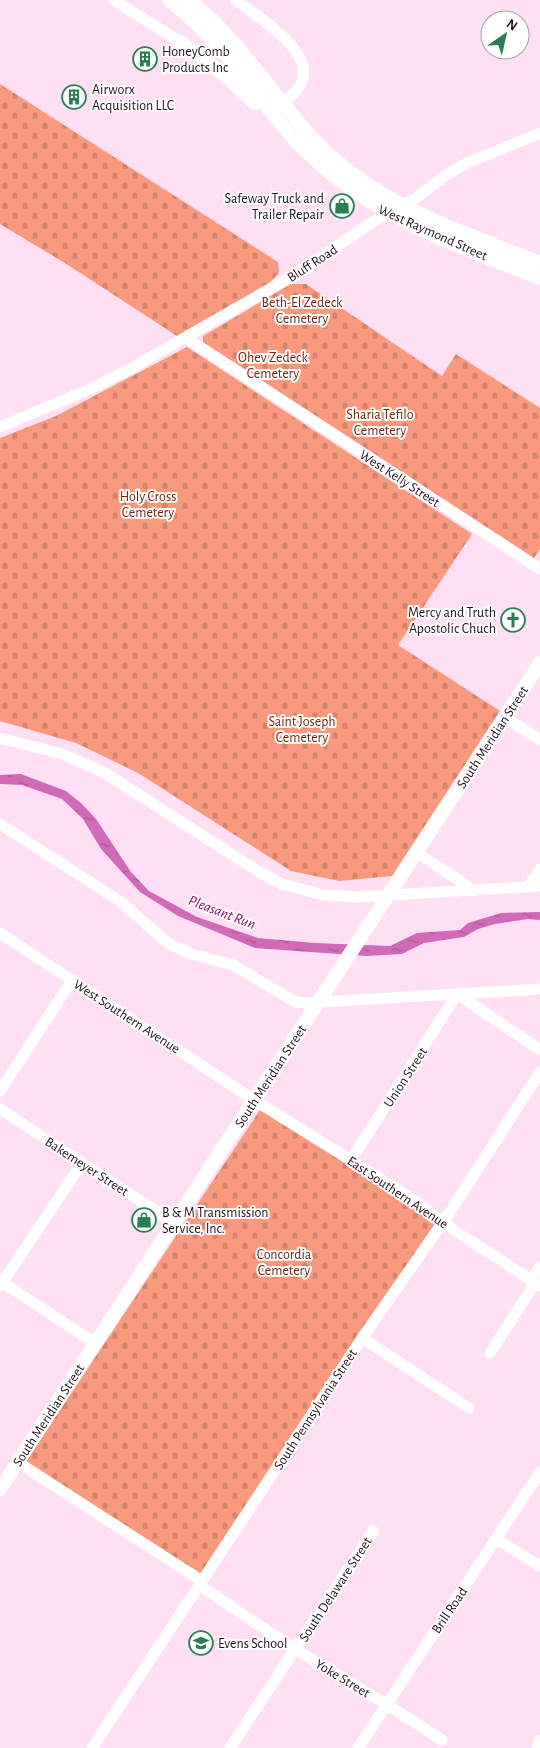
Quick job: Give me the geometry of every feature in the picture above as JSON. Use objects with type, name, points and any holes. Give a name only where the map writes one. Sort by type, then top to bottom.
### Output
[{"type":"main road","name":"West Raymond Street","points":[[169,0],[211,38],[289,133],[336,178],[386,213],[450,243],[540,278]]},
{"type":"main road","name":"West Raymond Street","points":[[189,0],[225,33],[283,103],[332,157],[366,184],[401,205],[457,231],[540,263]]},
{"type":"main road","points":[[180,42],[227,77],[289,133]]},
{"type":"main road","name":"South Meridian Street","points":[[0,1489],[540,663]]},
{"type":"main road","points":[[539,1748],[540,1742]]},
{"type":"street","points":[[114,0],[180,42]]},
{"type":"street","points":[[236,0],[291,44],[300,58],[303,70],[302,82],[272,112]]},
{"type":"street","name":"Bluff Road","points":[[0,427],[90,389],[186,338],[294,275],[386,213],[416,198],[438,180],[467,163],[540,133]]},
{"type":"street","name":"West Kelly Street","points":[[186,338],[540,569]]},
{"type":"street","points":[[505,716],[540,740]]},
{"type":"street","points":[[0,738],[63,754],[106,773],[258,872],[282,884],[303,891],[339,897],[388,896],[534,887],[540,869]]},
{"type":"street","points":[[0,824],[115,899],[169,944],[191,954],[233,965],[295,1002],[540,989]]},
{"type":"street","points":[[416,852],[475,891]]},
{"type":"street","name":"West Southern Avenue","points":[[0,933],[254,1100]]},
{"type":"street","points":[[0,1091],[72,980]]},
{"type":"street","points":[[457,994],[540,1050]]},
{"type":"street","name":"Union Street","points":[[351,1160],[457,994]]},
{"type":"street","name":"South Pennsylvania Street","points":[[92,1748],[362,1338],[441,1220],[448,1214],[540,1072]]},
{"type":"street","name":"East Southern Avenue","points":[[254,1100],[408,1196],[535,1283]]},
{"type":"street","name":"Bakemeyer Street","points":[[0,1109],[174,1223]]},
{"type":"street","points":[[82,1163],[1,1283],[95,1343]]},
{"type":"street","points":[[490,1353],[535,1283],[540,1267]]},
{"type":"street","points":[[362,1338],[469,1408]]},
{"type":"street","name":"Yoke Street","points":[[18,1462],[200,1583],[296,1650],[442,1740]]},
{"type":"street","name":"Brill Road","points":[[358,1748],[540,1472]]},
{"type":"street","name":"South Delaware Street","points":[[230,1748],[373,1531]]},
{"type":"street","points":[[496,1539],[540,1566]]},
{"type":"green space","points":[[0,84],[278,262],[279,273],[266,286],[177,336],[68,265],[0,224]]},
{"type":"green space","points":[[291,284],[306,284],[442,376],[456,354],[540,408],[540,549],[534,558],[203,342],[203,336]]},
{"type":"green space","points":[[187,347],[472,534],[398,645],[500,711],[392,876],[339,881],[291,871],[138,773],[76,743],[0,721],[0,438],[56,416]]},
{"type":"green space","name":"Concordia Cemetery","points":[[262,1107],[436,1222],[200,1574],[26,1461]]},
{"type":"water","name":"Pleasant Run","points":[[21,774],[66,791],[82,804],[96,819],[131,872],[149,891],[197,917],[258,938],[315,943],[390,946],[417,933],[460,930],[468,923],[501,913],[540,912],[540,920],[528,919],[495,924],[478,929],[464,937],[424,943],[402,954],[366,956],[255,948],[178,916],[140,892],[101,849],[83,819],[62,799],[22,785],[0,784],[0,775]]},
{"type":"place","name":"HoneyComb Products Inc","points":[[145,59]]},
{"type":"place","name":"Airworx Acquisition LLC","points":[[74,97]]},
{"type":"place","name":"Safeway Truck and Trailer Repair","points":[[342,206]]},
{"type":"place","name":"Mercy and Truth Apostolic Chuch","points":[[513,620]]},
{"type":"place","name":"B & M Transmission Service, Inc.","points":[[144,1220]]},
{"type":"place","name":"Evens School","points":[[201,1643]]},
{"type":"park label","name":"Beth-El Zedeck Cemetery","points":[[302,310]]},
{"type":"park label","name":"Ohev Zedeck Cemetery","points":[[273,366]]},
{"type":"park label","name":"Sharia Tefilo Cemetery","points":[[380,422]]},
{"type":"park label","name":"Holy Cross Cemetery","points":[[148,504]]},
{"type":"park label","name":"Saint Joseph Cemetery","points":[[302,730]]}]
